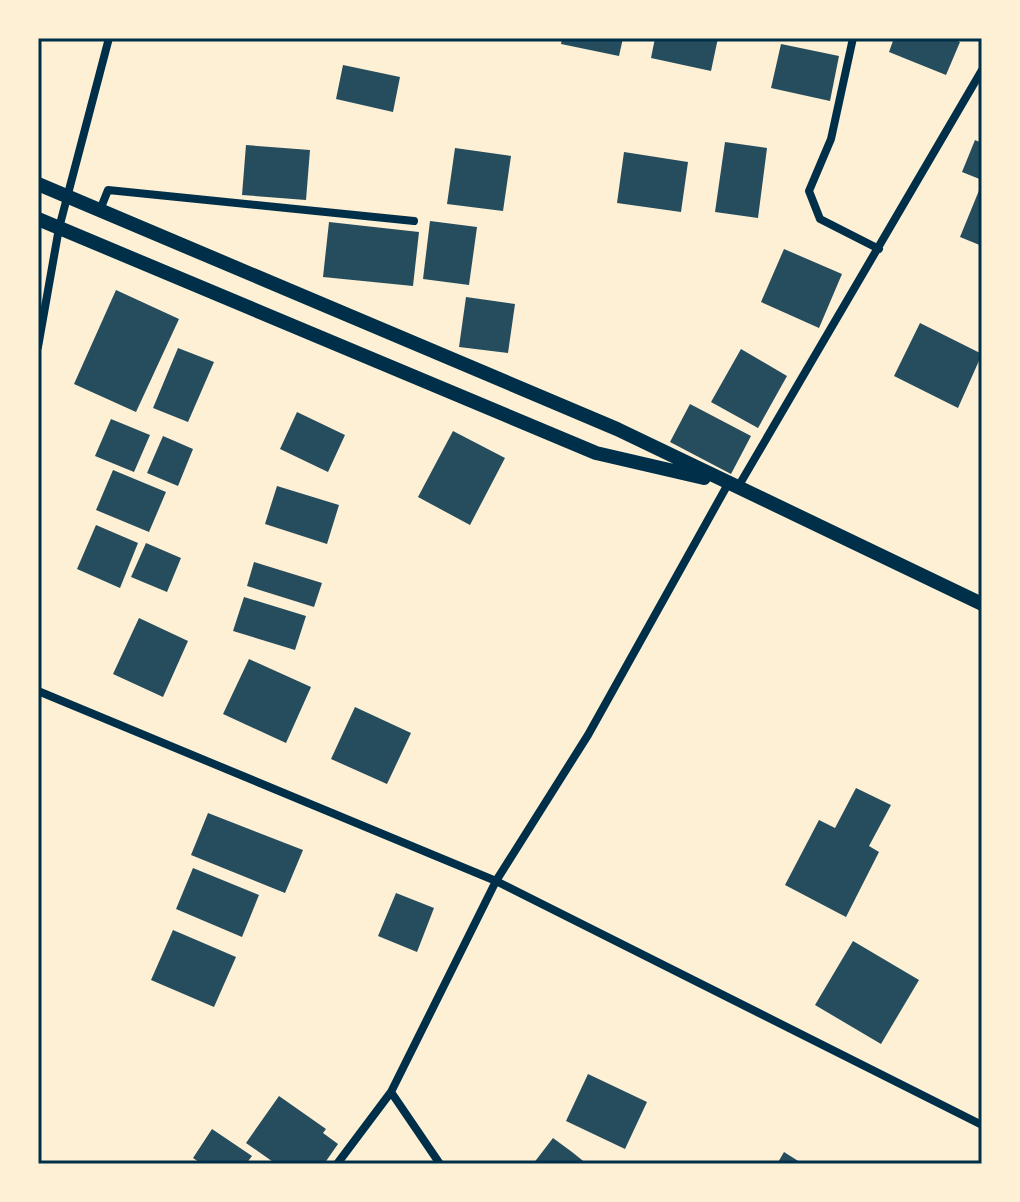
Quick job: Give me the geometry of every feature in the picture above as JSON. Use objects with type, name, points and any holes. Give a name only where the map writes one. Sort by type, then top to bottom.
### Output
[{"type":"street","points":[[38,347],[59,228],[109,38]]},
{"type":"street","points":[[853,38],[831,139],[809,191],[820,219],[879,249]]},
{"type":"street","points":[[337,1164],[391,1092],[496,881],[588,735],[732,486],[879,249],[982,70]]},
{"type":"street","points":[[38,184],[617,429],[982,604]]},
{"type":"street","points":[[100,210],[108,190],[414,221]]},
{"type":"street","points":[[38,219],[596,453],[732,486]]},
{"type":"street","points":[[38,691],[496,881],[982,1125]]},
{"type":"street","points":[[391,1092],[440,1164]]},
{"type":"building","points":[[562,38],[623,38],[619,56],[561,44]]},
{"type":"building","points":[[655,38],[718,38],[711,71],[651,58]]},
{"type":"building","points":[[894,38],[951,38],[960,42],[946,75],[889,52]]},
{"type":"building","points":[[781,44],[839,56],[830,101],[771,88]]},
{"type":"building","points":[[343,65],[400,77],[393,112],[336,99]]},
{"type":"building","points":[[975,140],[982,143],[982,180],[962,172]]},
{"type":"building","points":[[725,142],[767,148],[758,218],[715,212]]},
{"type":"building","points":[[246,145],[310,150],[306,200],[242,195]]},
{"type":"building","points":[[455,148],[511,156],[503,211],[447,204]]},
{"type":"building","points":[[624,152],[688,162],[681,212],[617,203]]},
{"type":"building","points":[[982,189],[982,246],[960,237]]},
{"type":"building","points":[[430,221],[477,227],[469,285],[423,279]]},
{"type":"building","points":[[329,222],[419,232],[413,286],[323,277]]},
{"type":"building","points":[[784,249],[842,274],[819,328],[761,302]]},
{"type":"building","points":[[116,290],[179,319],[136,412],[74,384]]},
{"type":"building","points":[[466,297],[515,304],[508,353],[459,347]]},
{"type":"building","points":[[920,323],[982,354],[958,408],[894,376]]},
{"type":"building","points":[[178,348],[214,362],[188,422],[153,408]]},
{"type":"building","points":[[741,349],[787,376],[758,428],[711,402]]},
{"type":"building","points":[[690,404],[751,436],[731,474],[670,442]]},
{"type":"building","points":[[297,412],[345,435],[328,472],[280,449]]},
{"type":"building","points":[[111,419],[150,435],[134,472],[95,456]]},
{"type":"building","points":[[453,431],[505,458],[470,525],[418,497]]},
{"type":"building","points":[[163,436],[193,449],[178,486],[147,473]]},
{"type":"building","points":[[113,470],[166,492],[149,532],[96,510]]},
{"type":"building","points":[[277,486],[339,505],[327,544],[265,524]]},
{"type":"building","points":[[96,525],[138,543],[120,588],[77,569]]},
{"type":"building","points":[[146,543],[181,558],[167,592],[131,577]]},
{"type":"building","points":[[254,562],[322,583],[314,607],[247,586]]},
{"type":"building","points":[[244,597],[306,616],[295,650],[233,631]]},
{"type":"building","points":[[139,618],[188,641],[163,697],[113,674]]},
{"type":"building","points":[[249,659],[311,687],[286,743],[223,714]]},
{"type":"building","points":[[355,707],[411,733],[387,784],[331,759]]},
{"type":"building","points":[[856,788],[891,805],[869,846],[879,852],[846,917],[785,885],[819,820],[835,828]]},
{"type":"building","points":[[208,813],[303,850],[285,893],[191,855]]},
{"type":"building","points":[[193,868],[259,895],[242,937],[176,909]]},
{"type":"building","points":[[396,893],[434,908],[417,952],[378,936]]},
{"type":"building","points":[[173,930],[236,957],[214,1007],[151,980]]},
{"type":"building","points":[[853,941],[919,980],[881,1044],[815,1005]]},
{"type":"building","points":[[588,1074],[647,1102],[625,1149],[566,1121]]},
{"type":"building","points":[[279,1096],[326,1129],[323,1133],[338,1144],[324,1164],[276,1164],[246,1143]]},
{"type":"building","points":[[212,1129],[252,1156],[246,1164],[202,1164],[193,1158]]},
{"type":"building","points":[[553,1138],[572,1152],[587,1164],[533,1164]]},
{"type":"building","points":[[784,1152],[803,1164],[777,1164]]}]
